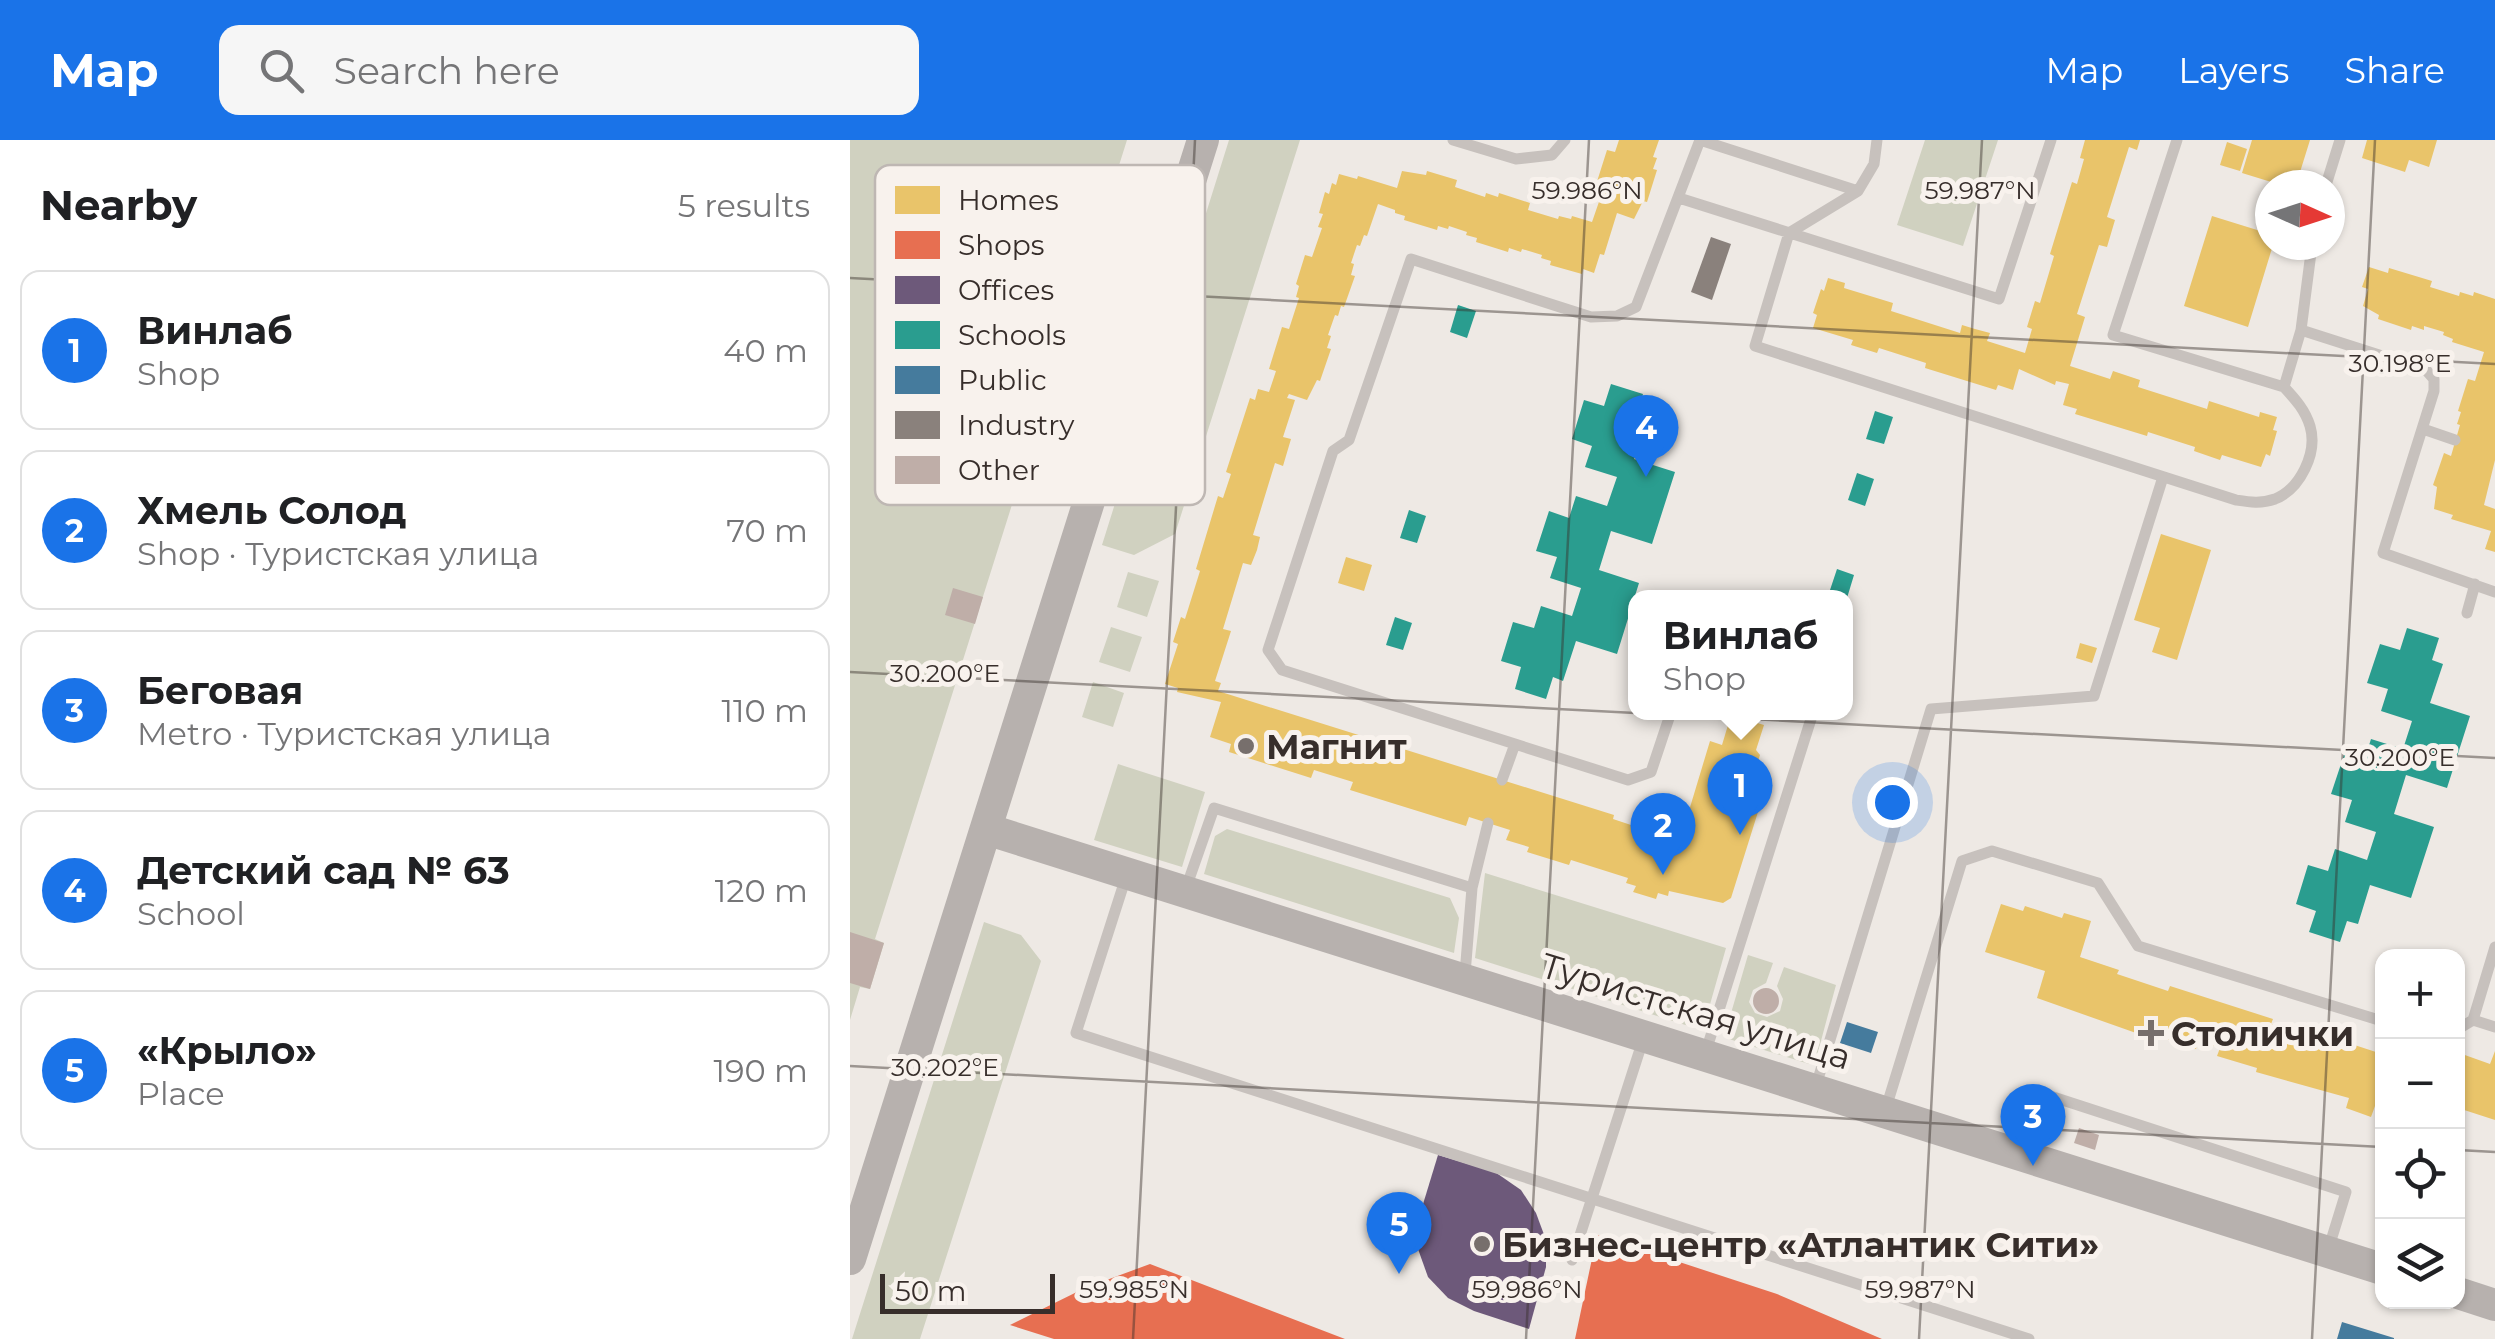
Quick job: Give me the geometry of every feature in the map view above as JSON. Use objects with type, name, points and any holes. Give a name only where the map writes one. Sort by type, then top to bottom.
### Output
[{"type":"street","points":[[1196,165],[1204,140]]},
{"type":"street","points":[[850,1259],[1089,505]]},
{"type":"street","name":"Туристская улица","points":[[986,829],[2375,1267]]},
{"type":"street","points":[[2465,1294],[2495,1304]]},
{"type":"lane","points":[[1453,140],[1516,159],[1552,156],[1566,140]]},
{"type":"lane","points":[[1669,720],[1651,772],[1628,780],[1282,670],[1268,650],[1333,451],[1349,440],[1410,258],[1592,317],[1617,316],[1636,307],[1700,140],[1858,191]]},
{"type":"lane","points":[[1878,140],[1874,164],[1858,191],[1789,232],[1755,346],[2236,500],[2257,503],[2278,498],[2298,481],[2310,458],[2312,431],[2301,406],[2284,387],[2113,335],[2177,140]]},
{"type":"lane","points":[[1679,198],[1999,299],[2051,140]]},
{"type":"lane","points":[[2331,170],[2340,140]]},
{"type":"lane","points":[[2284,387],[2301,330],[2310,260]]},
{"type":"lane","points":[[2301,330],[2426,370],[2434,379],[2423,429],[2383,553],[2495,592]]},
{"type":"lane","points":[[2423,429],[2456,440]]},
{"type":"lane","points":[[1814,1090],[1932,709],[2094,696],[2163,477]]},
{"type":"lane","points":[[2467,613],[2476,584]]},
{"type":"lane","points":[[1705,1055],[1811,720]]},
{"type":"lane","points":[[1502,780],[1514,744]]},
{"type":"lane","points":[[1184,892],[1214,808],[1472,888]]},
{"type":"lane","points":[[1464,980],[1472,888],[1488,823]]},
{"type":"lane","points":[[1885,1112],[1962,861],[1992,851],[2098,883],[2138,946],[2375,1020]]},
{"type":"lane","points":[[1127,874],[1076,1033],[2029,1339]]},
{"type":"lane","points":[[2465,1025],[2473,1020],[2495,947]]},
{"type":"lane","points":[[2473,1020],[2495,1028]]},
{"type":"lane","points":[[1572,1260],[1644,1036]]},
{"type":"lane","points":[[2027,1156],[2047,1096],[2346,1192],[2327,1251]]},
{"type":"green space","points":[[850,140],[1127,140],[1119,165],[875,165],[875,505],[1012,505],[875,939],[884,943],[870,989],[860,987],[850,1020]]},
{"type":"green space","points":[[1229,140],[1300,140],[1205,439],[1205,217]]},
{"type":"green space","points":[[1925,140],[1998,140],[1963,246],[1897,225]]},
{"type":"green space","points":[[1115,505],[1184,505],[1175,534],[1134,555],[1102,545]]},
{"type":"green space","points":[[1128,572],[1159,581],[1147,617],[1117,607]]},
{"type":"green space","points":[[1111,627],[1142,637],[1130,672],[1099,662]]},
{"type":"green space","points":[[1093,682],[1124,693],[1113,727],[1082,717]]},
{"type":"green space","points":[[1118,764],[1205,792],[1182,867],[1094,840]]},
{"type":"green space","points":[[1227,829],[1450,898],[1459,918],[1454,953],[1204,874],[1215,836]]},
{"type":"green space","points":[[1485,873],[1726,948],[1707,1015],[1698,1029],[1475,958]]},
{"type":"green space","points":[[984,922],[1021,935],[1041,961],[920,1339],[852,1339]]},
{"type":"green space","points":[[1748,955],[1773,963],[1766,983],[1753,990],[1749,1002],[1755,1013],[1767,1017],[1780,1011],[1783,999],[1777,986],[1784,967],[1836,985],[1818,1052],[1809,1064],[1729,1039],[1729,1020]]},
{"type":"building: Homes","points":[[1619,140],[1659,140],[1653,157],[1657,158],[1653,169],[1657,170],[1647,202],[1643,201],[1634,219],[1617,213],[1594,273],[1583,269],[1582,274],[1550,265],[1551,261],[1541,258],[1542,255],[1522,249],[1521,252],[1509,248],[1508,252],[1476,242],[1477,238],[1466,235],[1467,232],[1449,226],[1438,226],[1437,230],[1404,220],[1405,216],[1378,204],[1367,236],[1357,245],[1351,263],[1351,275],[1355,276],[1328,335],[1331,336],[1327,348],[1331,349],[1320,381],[1317,380],[1307,400],[1289,394],[1287,398],[1295,400],[1283,437],[1291,439],[1283,466],[1275,463],[1253,535],[1260,537],[1257,550],[1251,565],[1243,563],[1223,629],[1231,631],[1215,681],[1221,683],[1218,691],[1614,815],[1613,819],[1631,825],[1633,817],[1660,825],[1662,820],[1679,825],[1683,813],[1688,814],[1710,741],[1722,745],[1730,720],[1764,725],[1749,791],[1763,796],[1731,898],[1723,903],[1669,891],[1668,896],[1658,893],[1656,899],[1633,892],[1636,886],[1626,883],[1628,878],[1571,860],[1569,865],[1527,852],[1529,847],[1506,840],[1510,830],[1469,817],[1466,826],[1350,790],[1353,782],[1314,770],[1311,778],[1229,752],[1231,744],[1210,737],[1221,702],[1177,692],[1178,688],[1165,684],[1178,644],[1173,642],[1181,617],[1185,619],[1200,571],[1196,569],[1218,496],[1223,498],[1231,474],[1226,472],[1250,398],[1255,400],[1258,389],[1269,392],[1276,371],[1269,369],[1282,327],[1289,329],[1299,298],[1296,284],[1305,255],[1312,257],[1322,228],[1318,227],[1323,214],[1319,213],[1325,192],[1329,194],[1332,183],[1336,185],[1339,174],[1397,188],[1402,171],[1426,175],[1427,171],[1457,180],[1455,187],[1485,197],[1486,193],[1498,197],[1499,193],[1530,203],[1528,210],[1558,219],[1572,216],[1592,222],[1602,193],[1594,191],[1607,150],[1615,152]]},
{"type":"building: Homes","points":[[2085,140],[2140,140],[2137,150],[2129,147],[2107,217],[2115,220],[2107,247],[2099,245],[2077,314],[2085,317],[2070,366],[2110,379],[2113,371],[2140,380],[2138,387],[2207,409],[2209,401],[2259,417],[2260,412],[2277,417],[2270,456],[2266,454],[2261,467],[2222,455],[2220,460],[2194,451],[2195,447],[2148,432],[2147,436],[2075,414],[2077,409],[2063,405],[2069,384],[2056,381],[2055,385],[2019,369],[2013,390],[1998,385],[1996,390],[1925,368],[1926,363],[1879,348],[1877,353],[1851,345],[1853,340],[1813,328],[1817,315],[1813,313],[1828,278],[1845,283],[1844,288],[1893,303],[1891,311],[1960,333],[1962,325],[1990,333],[1987,341],[2025,353],[2032,329],[2027,327],[2035,301],[2040,303],[2072,182],[2077,184]]},
{"type":"building: Homes","points":[[2252,140],[2310,140],[2301,170],[2255,170],[2255,177],[2242,173]]},
{"type":"building: Homes","points":[[2367,140],[2437,140],[2429,167],[2409,160],[2405,172],[2362,158]]},
{"type":"building: Homes","points":[[2227,142],[2247,149],[2240,171],[2220,165]]},
{"type":"building: Homes","points":[[2212,216],[2255,229],[2255,260],[2268,260],[2248,327],[2184,306]]},
{"type":"building: Homes","points":[[2369,267],[2388,273],[2389,268],[2432,281],[2430,287],[2459,296],[2460,292],[2473,296],[2474,292],[2495,299],[2495,460],[2484,505],[2495,509],[2495,552],[2485,549],[2491,531],[2451,519],[2453,515],[2434,509],[2437,487],[2433,485],[2444,453],[2451,456],[2468,379],[2475,381],[2484,352],[2452,342],[2444,332],[2424,326],[2424,330],[2412,326],[2411,330],[2378,319],[2379,315],[2363,306],[2368,289],[2362,287]]},
{"type":"building: Homes","points":[[2161,534],[2211,550],[2177,660],[2152,652],[2160,628],[2134,620]]},
{"type":"building: Homes","points":[[1346,557],[1372,565],[1364,591],[1338,583]]},
{"type":"building: Homes","points":[[2080,643],[2097,648],[2092,663],[2076,658]]},
{"type":"building: Homes","points":[[2001,904],[2091,921],[2080,957],[2168,991],[2170,986],[2273,1019],[2271,1024],[2323,1040],[2324,1035],[2375,1052],[2375,1106],[2371,1117],[2346,1108],[2349,1098],[2256,1072],[2257,1068],[2217,1056],[2220,1048],[2198,1041],[2196,1049],[2154,1035],[2153,1039],[2037,998],[2045,971],[1985,952]]},
{"type":"building: Homes","points":[[2495,1051],[2495,1120],[2465,1110],[2465,1055],[2490,1064]]},
{"type":"building: Shops","points":[[1597,1235],[1777,1294],[1882,1339],[1575,1339]]},
{"type":"building: Shops","points":[[1150,1264],[1345,1339],[1054,1339],[1010,1325],[1085,1288]]},
{"type":"building: Offices","name":"Бизнес-центр «Атлантик Сити»","points":[[1438,1155],[1495,1172],[1521,1190],[1536,1213],[1546,1240],[1546,1267],[1529,1329],[1448,1298],[1428,1277],[1418,1249],[1420,1214]]},
{"type":"building: Schools","points":[[1458,305],[1476,311],[1467,338],[1450,332]]},
{"type":"building: Schools","points":[[1611,384],[1643,394],[1636,416],[1646,419],[1634,459],[1675,472],[1652,544],[1611,531],[1599,570],[1639,583],[1637,590],[1628,590],[1628,618],[1617,654],[1576,641],[1563,681],[1553,677],[1546,699],[1515,689],[1521,667],[1501,661],[1513,622],[1534,628],[1541,606],[1572,616],[1581,588],[1550,578],[1557,557],[1536,551],[1549,511],[1569,518],[1576,496],[1607,506],[1617,477],[1585,467],[1592,446],[1572,439],[1584,400],[1604,406]]},
{"type":"building: Schools","points":[[1875,411],[1893,417],[1884,444],[1866,439]]},
{"type":"building: Schools","points":[[1857,473],[1874,479],[1865,506],[1848,500]]},
{"type":"building: Schools","points":[[1409,510],[1426,516],[1417,543],[1400,538]]},
{"type":"building: Schools","points":[[1837,569],[1854,575],[1849,590],[1830,590]]},
{"type":"building: Schools","points":[[1395,617],[1412,623],[1403,650],[1386,645]]},
{"type":"building: Schools","points":[[2407,628],[2439,638],[2432,660],[2443,664],[2430,703],[2470,716],[2447,788],[2406,775],[2394,814],[2434,827],[2411,898],[2370,885],[2358,924],[2347,921],[2340,942],[2309,932],[2316,911],[2296,904],[2308,865],[2328,871],[2335,849],[2367,860],[2376,832],[2345,822],[2352,800],[2331,794],[2344,755],[2364,761],[2371,739],[2403,749],[2412,721],[2381,711],[2388,689],[2367,683],[2380,644],[2400,650]]},
{"type":"building: Public","points":[[1847,1022],[1878,1032],[1871,1053],[1840,1043]]},
{"type":"building: Public","points":[[2342,1322],[2394,1338],[2394,1339],[2337,1339]]},
{"type":"building: Industry","points":[[1711,237],[1731,244],[1712,300],[1691,292]]},
{"type":"building: Other","points":[[953,588],[983,597],[975,624],[945,615]]},
{"type":"building: Other","points":[[850,932],[884,943],[870,989],[850,983]]},
{"type":"building: Other","points":[[1766,988],[1775,992],[1779,1001],[1775,1010],[1766,1014],[1757,1010],[1753,1001],[1757,992]]},
{"type":"building: Other","points":[[2079,1128],[2099,1135],[2095,1150],[2074,1143]]},
{"type":"place","name":"Детский сад № 63","points":[[1646,477]]},
{"type":"place","name":"Магнит","points":[[1246,746]]},
{"type":"place","name":"Винлаб","points":[[1740,835]]},
{"type":"place","name":"Хмель Солод","points":[[1663,875]]},
{"type":"place","name":"Столички","points":[[2151,1033]]},
{"type":"place","name":"Беговая","points":[[2033,1166]]},
{"type":"place","name":"Бизнес-центр «Атлантик Сити»","points":[[1482,1244]]},
{"type":"place","name":"«Крыло»","points":[[1399,1274]]}]
